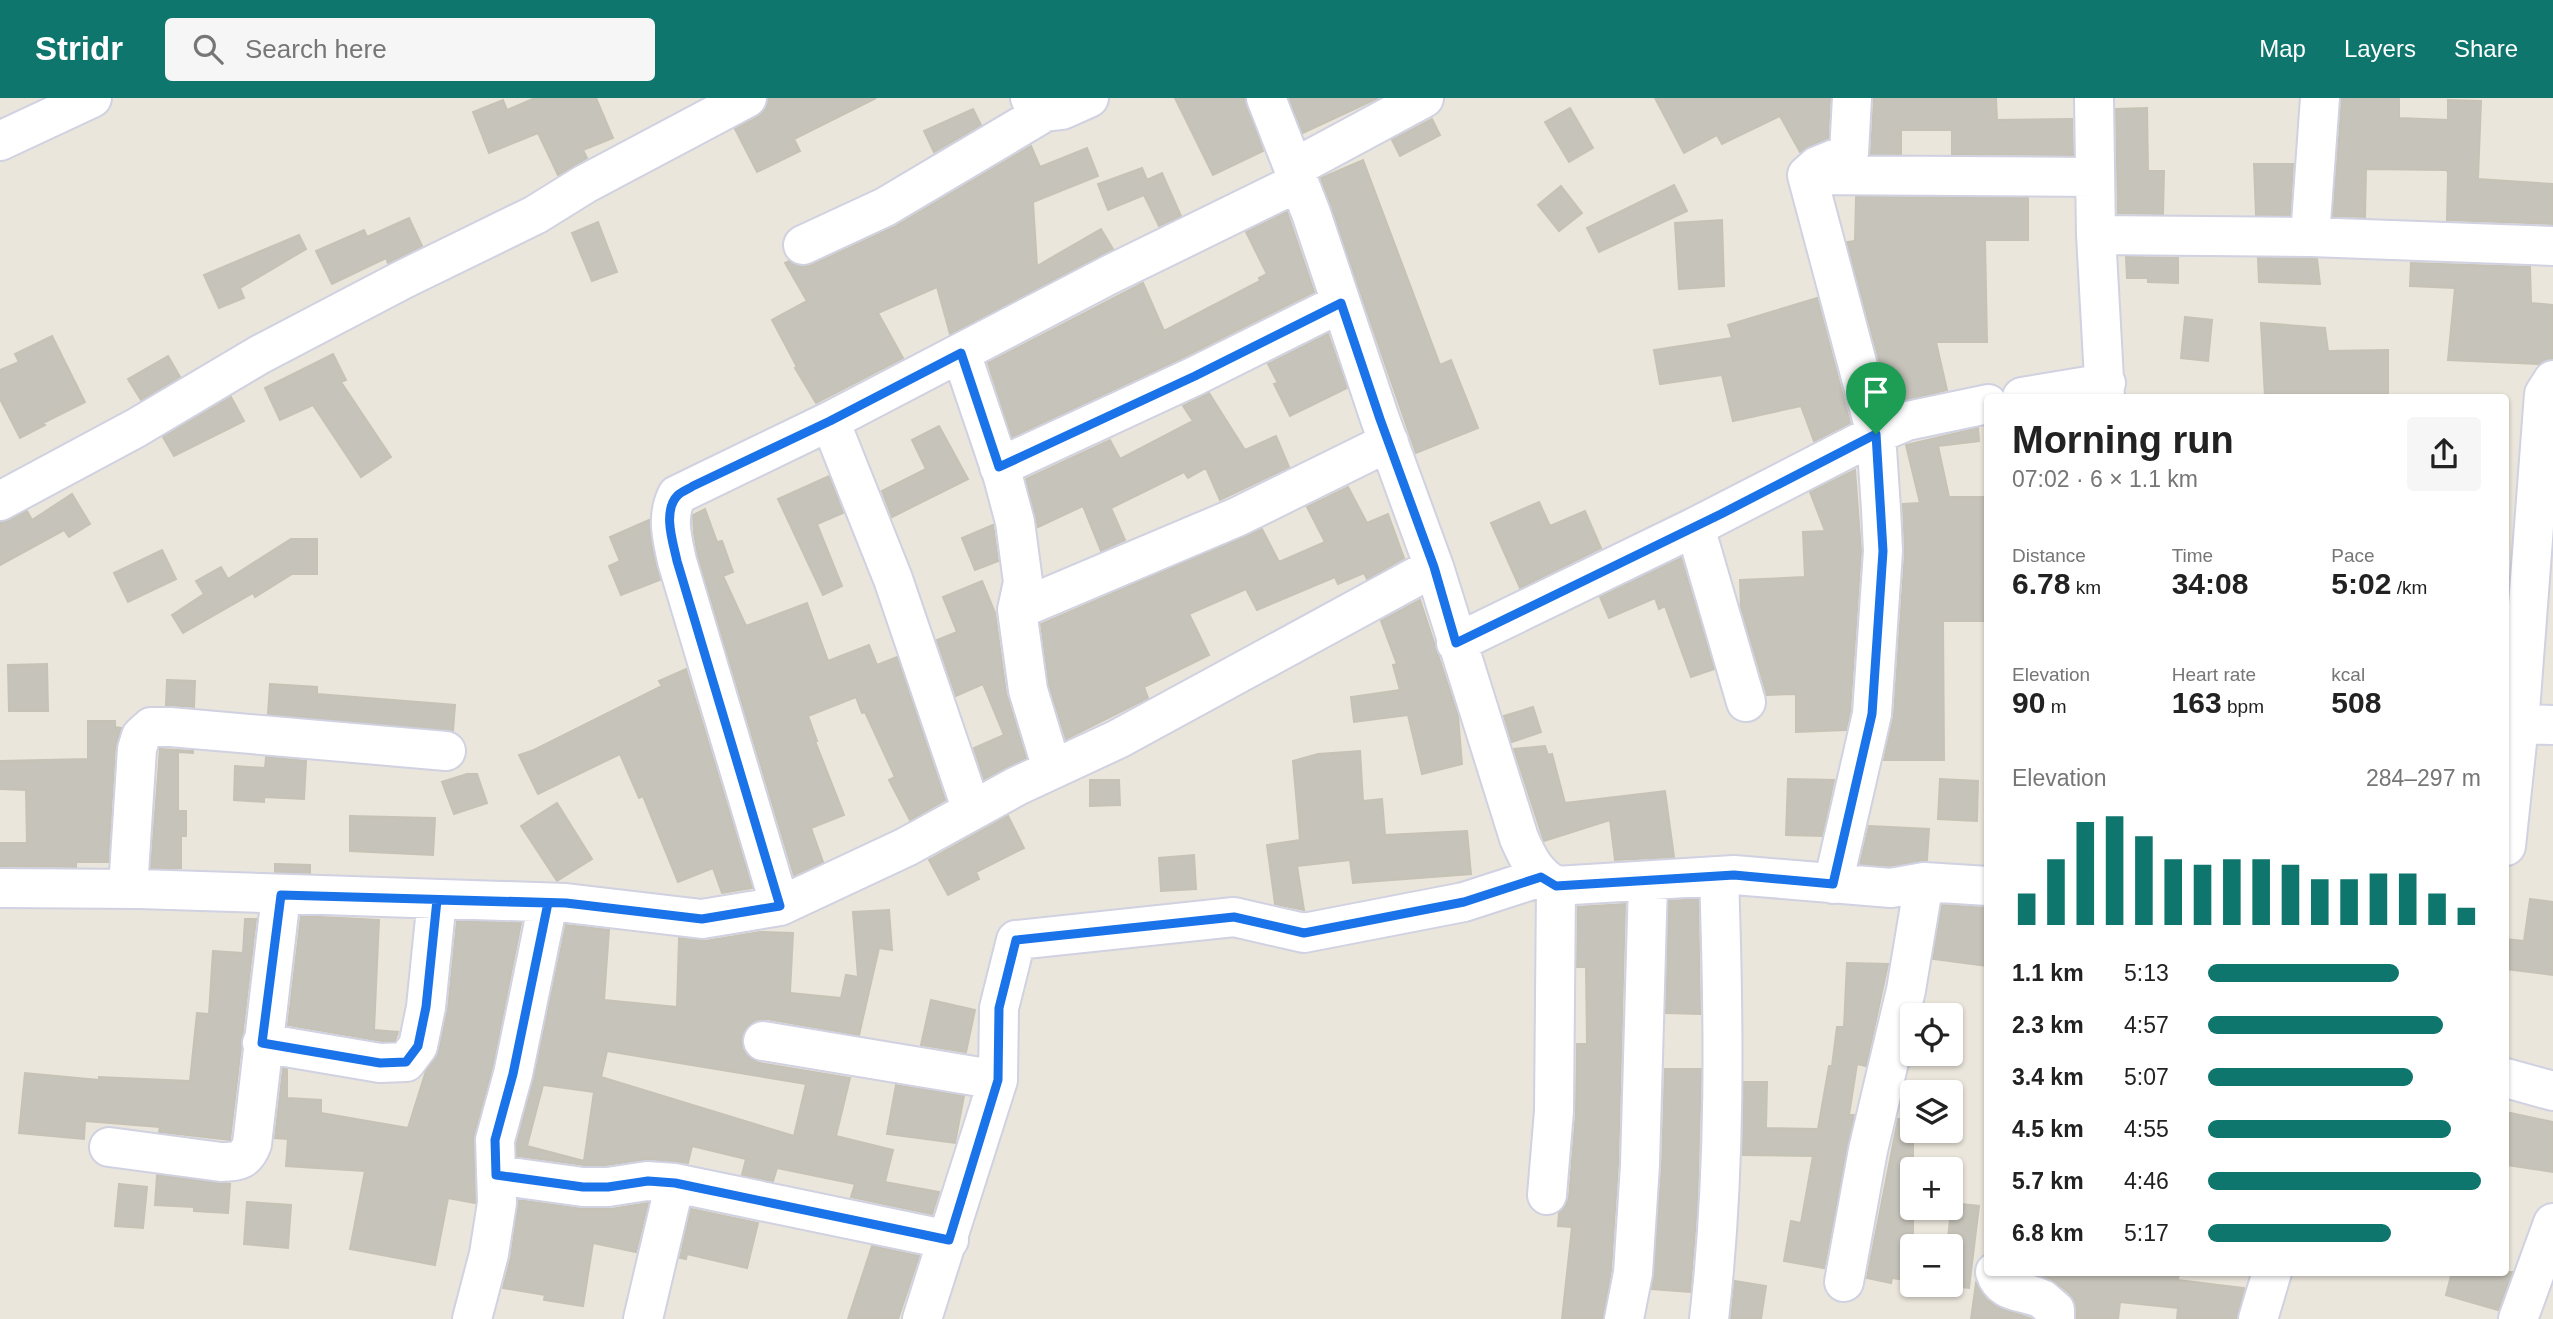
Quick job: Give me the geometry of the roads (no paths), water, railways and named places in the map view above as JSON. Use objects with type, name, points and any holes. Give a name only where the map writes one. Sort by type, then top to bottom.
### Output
[{"type":"street","points":[[0,141],[92,98]]},
{"type":"street","points":[[0,501],[136,428],[259,355],[404,279],[536,215],[585,184],[747,98]]},
{"type":"street","points":[[803,245],[885,207],[1038,105],[1062,110],[1090,98]]},
{"type":"street","points":[[1266,98],[1296,175],[1434,567],[1518,838],[1529,860],[1549,882],[1554,1111],[1547,1195]]},
{"type":"street","points":[[780,906],[677,561],[670,508],[677,495],[830,421],[1109,275],[1296,175],[1424,98]]},
{"type":"street","points":[[1807,175],[1817,166],[1849,153],[1852,98]]},
{"type":"street","points":[[2058,394],[2106,390],[2096,235],[2094,98]]},
{"type":"street","points":[[2311,237],[2320,98]]},
{"type":"street","points":[[1807,175],[2094,177]]},
{"type":"street","points":[[1807,175],[1876,434],[1883,551],[1872,714],[1833,884]]},
{"type":"street","points":[[2096,235],[2311,237],[2553,246]]},
{"type":"street","points":[[999,467],[1195,376],[1341,303]]},
{"type":"street","points":[[961,353],[1015,522],[1023,582],[1017,610],[1028,690],[1052,769]]},
{"type":"street","points":[[2509,828],[2526,723],[2544,394],[2553,380]]},
{"type":"street","points":[[1456,643],[1695,527],[1876,434],[1907,421],[1984,405]]},
{"type":"street","points":[[830,421],[893,579],[971,811]]},
{"type":"street","points":[[1017,610],[1237,517],[1389,442]]},
{"type":"street","points":[[1695,527],[1746,702]]},
{"type":"street","points":[[0,888],[128,889],[548,903],[702,919],[780,906],[906,848],[971,811],[1118,738],[1434,567]]},
{"type":"street","points":[[128,889],[137,749],[141,736],[151,727],[446,751]]},
{"type":"street","points":[[922,1319],[998,1080],[999,1008],[1016,940],[1234,917],[1304,933],[1464,902],[1549,882],[1648,881],[1734,875],[1891,888],[1924,882],[1984,886]]},
{"type":"street","points":[[1709,1319],[1718,1240],[1724,1036],[1719,876]]},
{"type":"street","points":[[1624,1319],[1633,1273],[1640,1165],[1648,881]]},
{"type":"street","points":[[1844,1282],[1868,1150],[1906,990],[1924,882]]},
{"type":"street","points":[[109,1147],[221,1162],[238,1162],[247,1156],[252,1144],[281,895]]},
{"type":"street","points":[[262,1043],[380,1063],[406,1062],[418,1046],[426,1007],[437,900]]},
{"type":"street","points":[[472,1319],[491,1241],[497,1203],[495,1140],[513,1074],[548,903]]},
{"type":"street","points":[[764,1041],[998,1080]]},
{"type":"street","points":[[2509,1079],[2553,1090]]},
{"type":"street","points":[[496,1175],[583,1187],[608,1187],[648,1181],[675,1183],[949,1240]]},
{"type":"street","points":[[643,1319],[675,1183]]},
{"type":"street","points":[[2518,1319],[2553,1223]]},
{"type":"street","points":[[1997,1276],[2001,1285],[2014,1292],[2041,1299],[2055,1314]]},
{"type":"street","points":[[2055,1314],[2059,1276]]},
{"type":"street","points":[[2258,1319],[2271,1276]]}]
